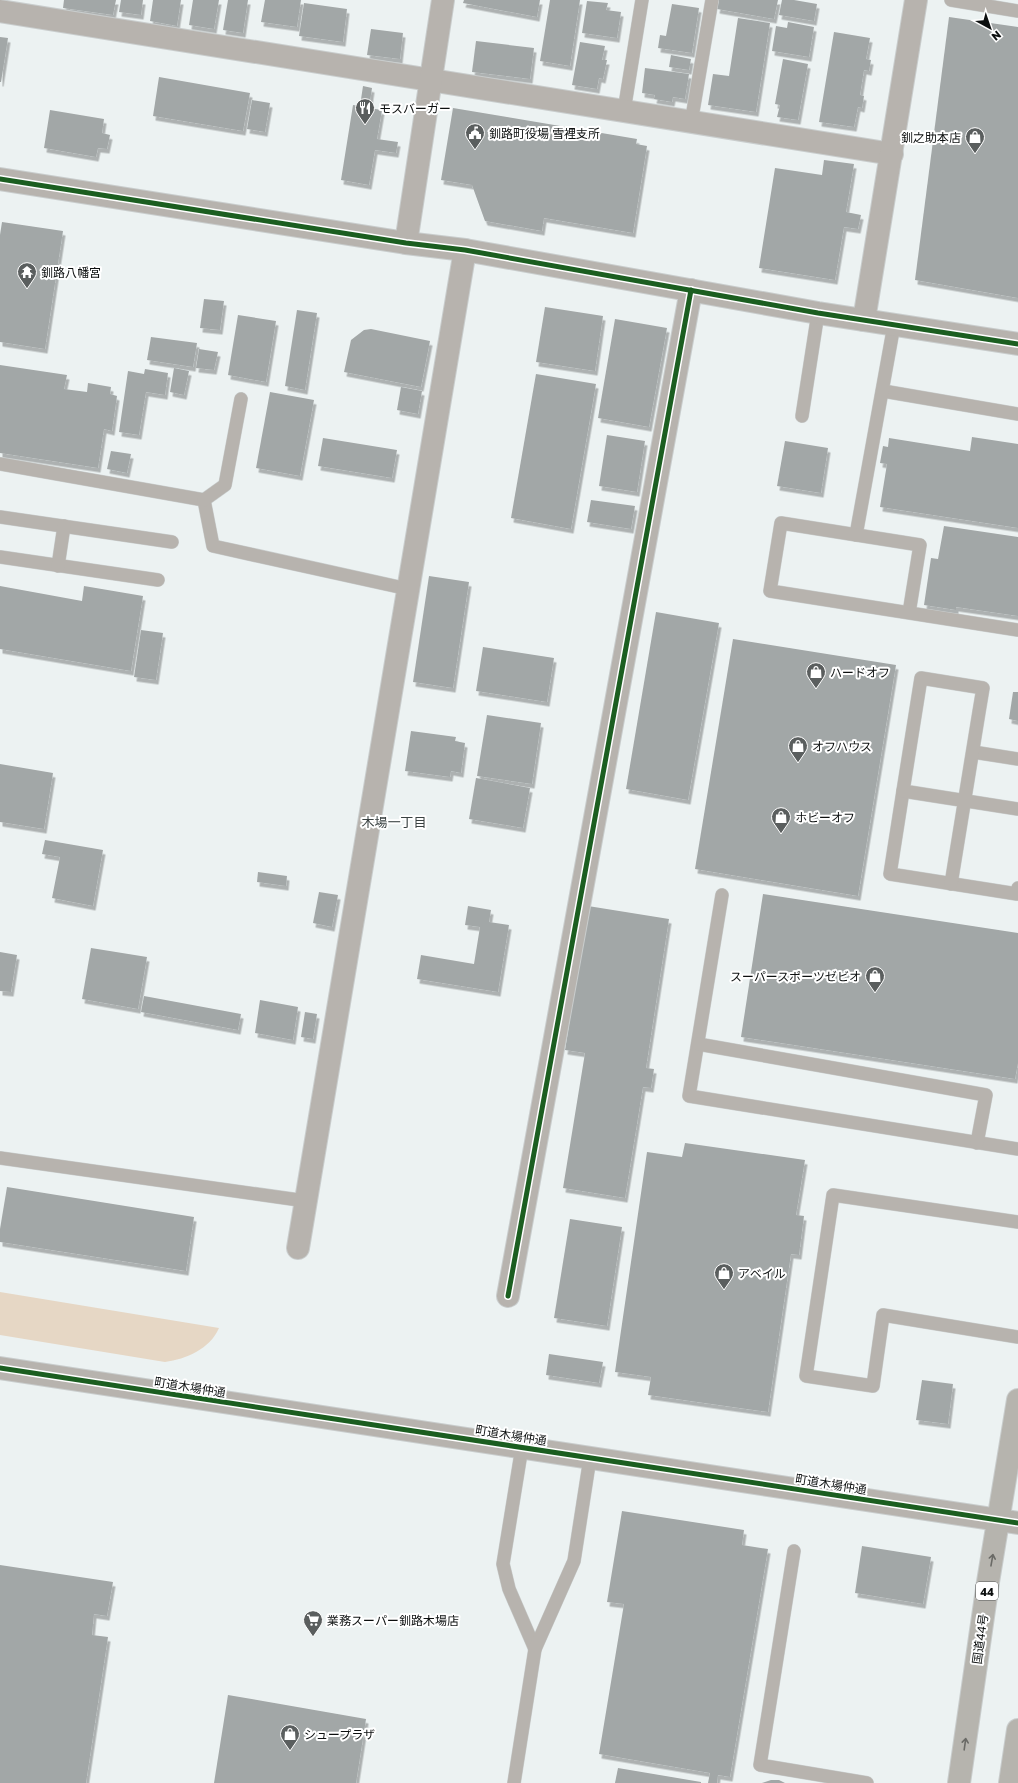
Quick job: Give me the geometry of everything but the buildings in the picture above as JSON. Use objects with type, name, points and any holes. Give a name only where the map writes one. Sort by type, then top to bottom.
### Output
[{"type":"highway","name":"国道44号","points":[[959,1783],[1008,1522],[1018,1400]]},
{"type":"highway","points":[[1010,1783],[1018,1733]]},
{"type":"street","points":[[406,243],[443,0]]},
{"type":"street","points":[[864,320],[916,0]]},
{"type":"street","points":[[0,11],[25,8],[430,81],[892,154]]},
{"type":"street","points":[[0,179],[406,243],[465,250],[818,313],[1018,344]]},
{"type":"street","points":[[298,1248],[465,250]]},
{"type":"street","points":[[508,1296],[692,290]]},
{"type":"street","name":"町道木場仲通","points":[[0,1368],[1008,1522]]},
{"type":"lane","points":[[624,111],[642,0]]},
{"type":"lane","points":[[691,123],[712,0]]},
{"type":"lane","points":[[951,0],[1018,11]]},
{"type":"lane","points":[[802,416],[818,313]]},
{"type":"lane","points":[[856,535],[894,325]]},
{"type":"lane","points":[[883,391],[1018,414]]},
{"type":"lane","points":[[0,464],[204,500],[225,485],[241,399]]},
{"type":"lane","points":[[204,500],[213,546],[408,589]]},
{"type":"lane","points":[[0,517],[172,542]]},
{"type":"lane","points":[[909,613],[920,545],[781,523],[770,591],[909,613],[1018,630]]},
{"type":"lane","points":[[58,566],[64,526]]},
{"type":"lane","points":[[0,557],[158,580]]},
{"type":"lane","points":[[951,884],[983,688],[921,678],[890,874],[951,884],[1017,894],[1018,888]]},
{"type":"lane","points":[[973,752],[1018,759]]},
{"type":"lane","points":[[903,791],[1018,809]]},
{"type":"lane","points":[[722,895],[689,1096],[1018,1149]]},
{"type":"lane","points":[[698,1044],[986,1095],[977,1143]]},
{"type":"lane","points":[[0,1158],[306,1201]]},
{"type":"lane","points":[[1018,1222],[833,1195],[806,1376],[873,1386],[883,1315],[1018,1337]]},
{"type":"lane","points":[[522,1447],[503,1564],[509,1589],[535,1649]]},
{"type":"lane","points":[[514,1783],[535,1649],[574,1561],[590,1458]]},
{"type":"lane","points":[[794,1551],[760,1764],[820,1779],[867,1783]]},
{"type":"shaded area","points":[[0,1292],[219,1328],[210,1342],[196,1352],[173,1361],[165,1362],[0,1335]]},
{"type":"cycle path","points":[[0,179],[406,243],[465,250],[818,313],[1018,344]]},
{"type":"cycle path","points":[[508,1296],[691,290]]},
{"type":"cycle path","points":[[0,1368],[1018,1523]]},
{"type":"place","name":"モスバーガー","points":[[365,125]]},
{"type":"place","name":"釧路町役場 雪裡支所","points":[[475,150]]},
{"type":"place","name":"釧之助本店","points":[[975,154]]},
{"type":"place","name":"釧路八幡宮","points":[[27,289]]},
{"type":"place","name":"ハードオフ","points":[[816,689]]},
{"type":"place","name":"オフハウス","points":[[798,763]]},
{"type":"place","name":"ホビーオフ","points":[[781,834]]},
{"type":"place","name":"スーパースポーツゼビオ","points":[[875,993]]},
{"type":"place","name":"アベイル","points":[[724,1290]]},
{"type":"place","name":"業務スーパー釧路木場店","points":[[313,1637]]},
{"type":"place","name":"シュープラザ","points":[[290,1751]]},
{"type":"district","name":"木場一丁目","points":[[394,822]]}]
